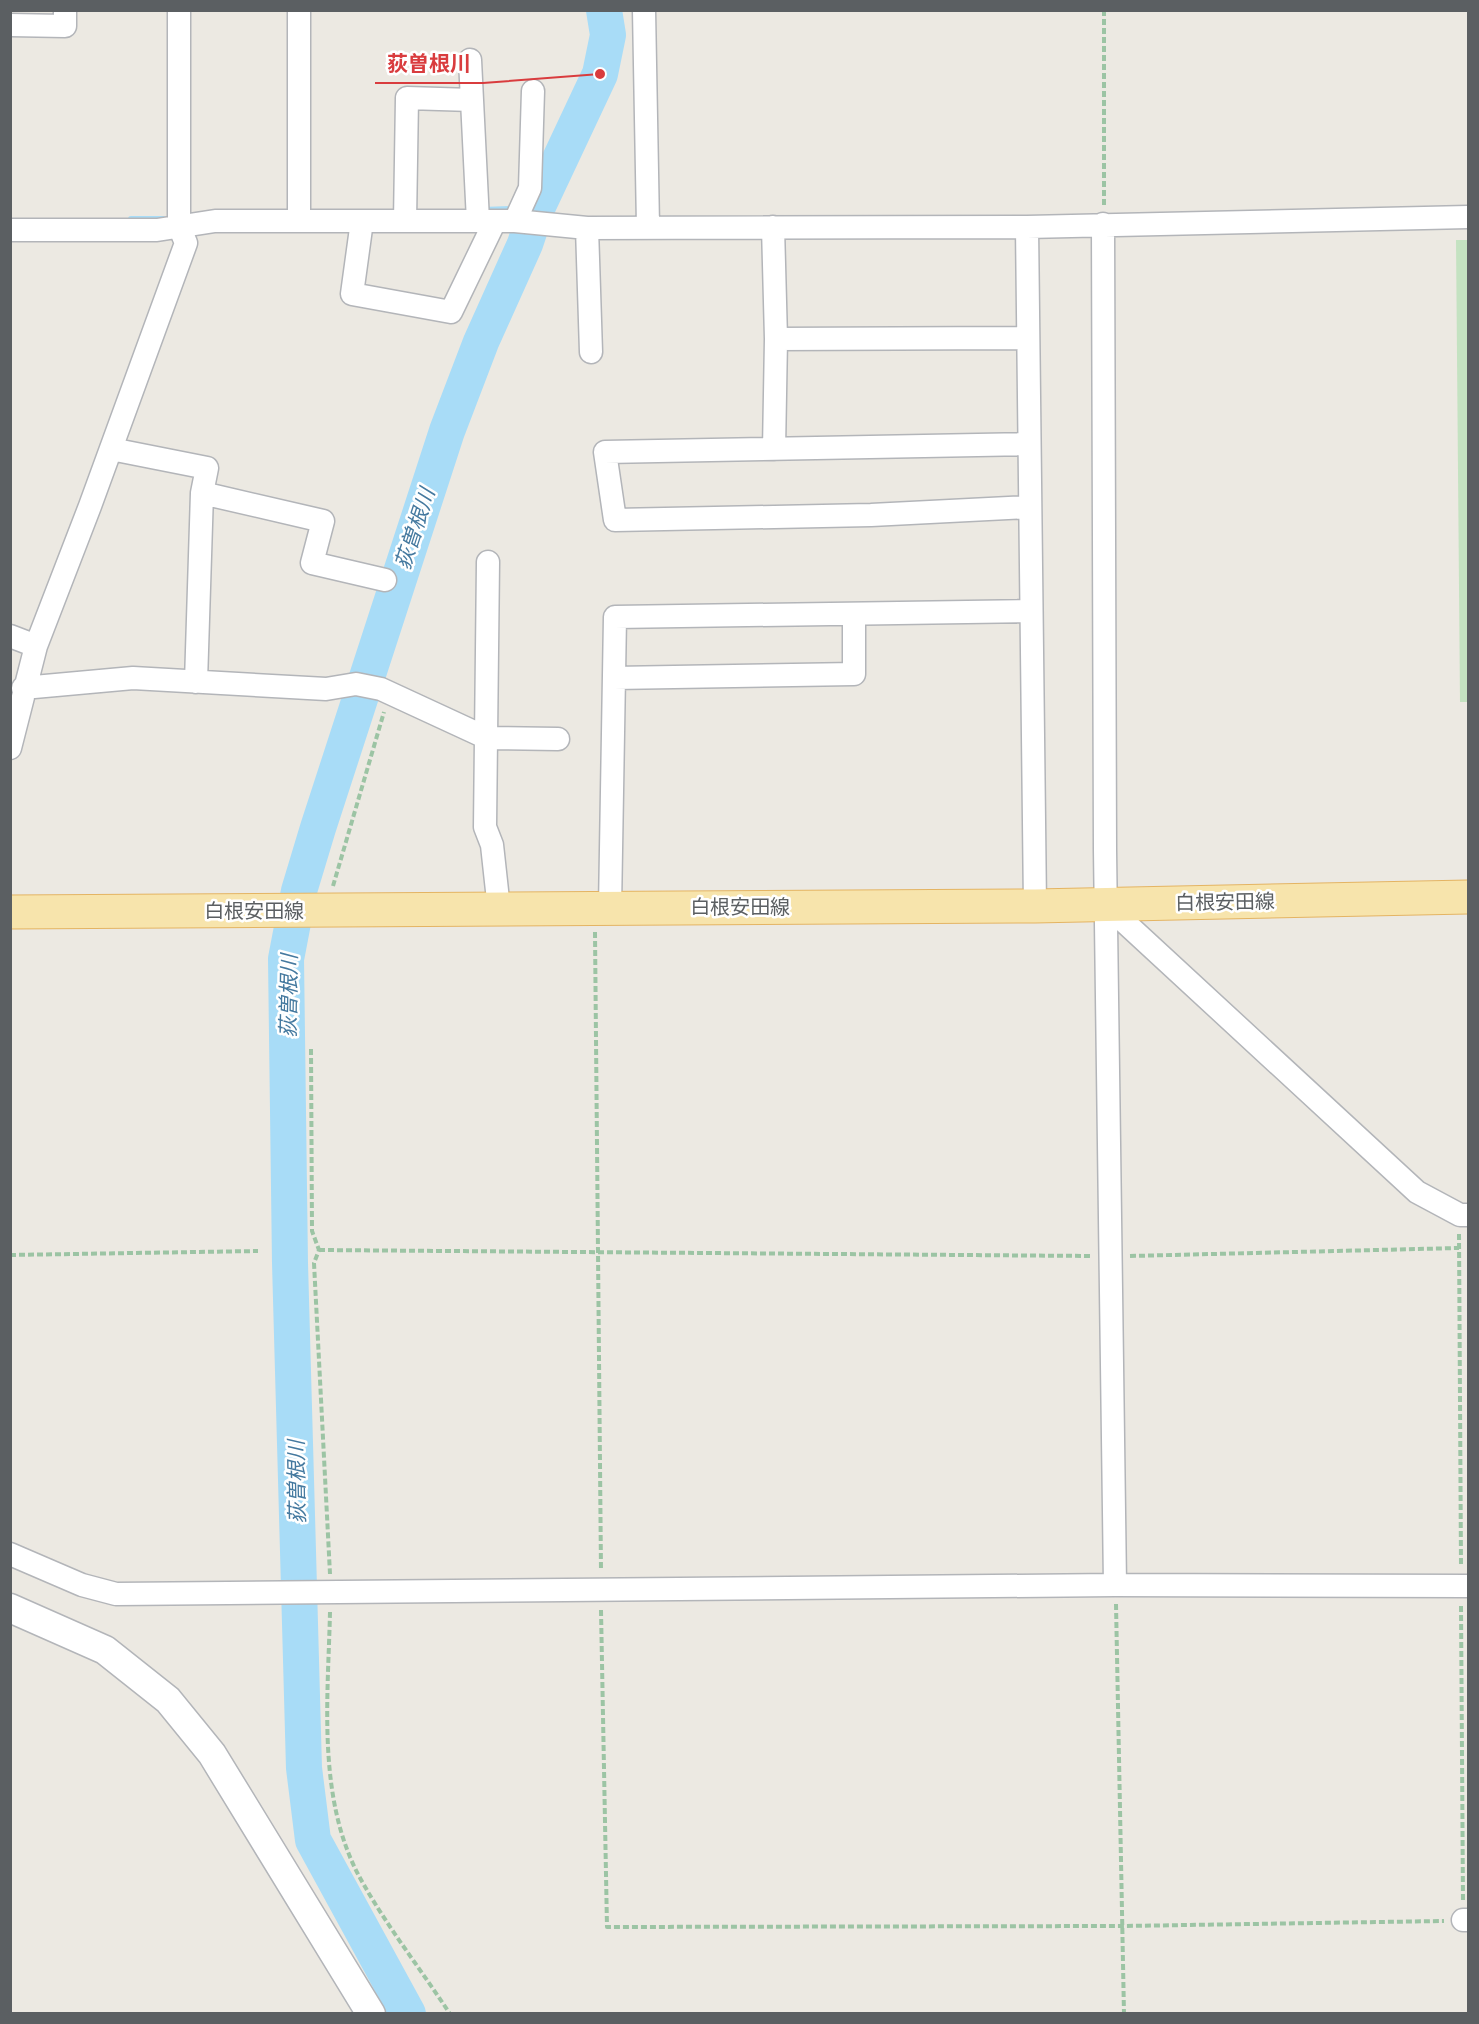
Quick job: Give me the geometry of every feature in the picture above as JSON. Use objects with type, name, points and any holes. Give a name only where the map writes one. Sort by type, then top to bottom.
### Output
[{"type":"main road","name":"白根安田線","points":[[10,912],[1035,906],[1468,897]]},
{"type":"street","points":[[10,25],[65,26],[65,10]]},
{"type":"street","points":[[10,748],[23,688],[36,646],[186,243],[179,226],[179,10]]},
{"type":"street","points":[[299,10],[299,221]]},
{"type":"street","points":[[644,10],[648,226]]},
{"type":"street","points":[[470,60],[472,100],[496,221]]},
{"type":"street","points":[[362,221],[352,294],[451,312],[496,221],[530,188],[533,92]]},
{"type":"street","points":[[405,221],[408,98],[472,100]]},
{"type":"street","points":[[10,230],[157,230],[215,221],[496,221],[587,228],[648,226],[1027,227],[1468,218]]},
{"type":"street","points":[[1104,224],[1106,905],[1113,1257],[1115,1585]]},
{"type":"street","points":[[773,227],[776,339],[774,449]]},
{"type":"street","points":[[1027,227],[1035,906]]},
{"type":"street","points":[[587,228],[591,352]]},
{"type":"street","points":[[776,339],[1028,338]]},
{"type":"street","points":[[1029,444],[605,452],[615,520],[871,515],[1029,507]]},
{"type":"street","points":[[111,449],[207,468],[202,493],[196,682]]},
{"type":"street","points":[[202,493],[323,521],[312,563],[385,580]]},
{"type":"street","points":[[488,562],[485,827],[492,845],[499,909]]},
{"type":"street","points":[[602,908],[615,617],[1031,611]]},
{"type":"street","points":[[614,678],[854,674],[854,614]]},
{"type":"street","points":[[10,636],[36,646]]},
{"type":"street","points":[[23,688],[133,678],[326,689],[356,684],[385,690],[487,738],[558,739]]},
{"type":"street","points":[[1106,905],[1417,1192],[1460,1215],[1468,1215]]},
{"type":"street","points":[[10,1554],[82,1585],[116,1594],[1115,1585],[1465,1586]]},
{"type":"street","points":[[10,1608],[105,1650],[168,1700],[212,1754],[371,2013]]},
{"type":"path","points":[[1104,10],[1104,224]]},
{"type":"path","points":[[326,910],[385,690]]},
{"type":"path","points":[[319,1250],[599,1254],[1113,1257],[1459,1248],[1465,1586],[1466,1920],[1123,1926],[607,1927],[601,1590],[599,1254],[602,908]]},
{"type":"path","points":[[311,1049],[312,1231],[319,1250],[314,1263],[326,1593],[327,1746],[330,1782],[342,1833],[363,1883],[450,2013]]},
{"type":"path","points":[[10,1255],[258,1251]]},
{"type":"path","points":[[1115,1585],[1124,2013]]},
{"type":"green space","points":[[1456,240],[1468,240],[1468,702],[1460,702]]},
{"type":"waterway","name":"荻曽根川","points":[[408,2014],[313,1840],[304,1768],[290,1263],[286,959],[299,891],[318,828],[447,431],[481,342],[525,244],[537,208],[600,74],[608,35],[604,10]]},
{"type":"waterway","points":[[482,210],[514,209]]},
{"type":"waterway","points":[[131,219],[163,219]]},
{"type":"place","name":"荻曽根川","points":[[600,74]]}]
